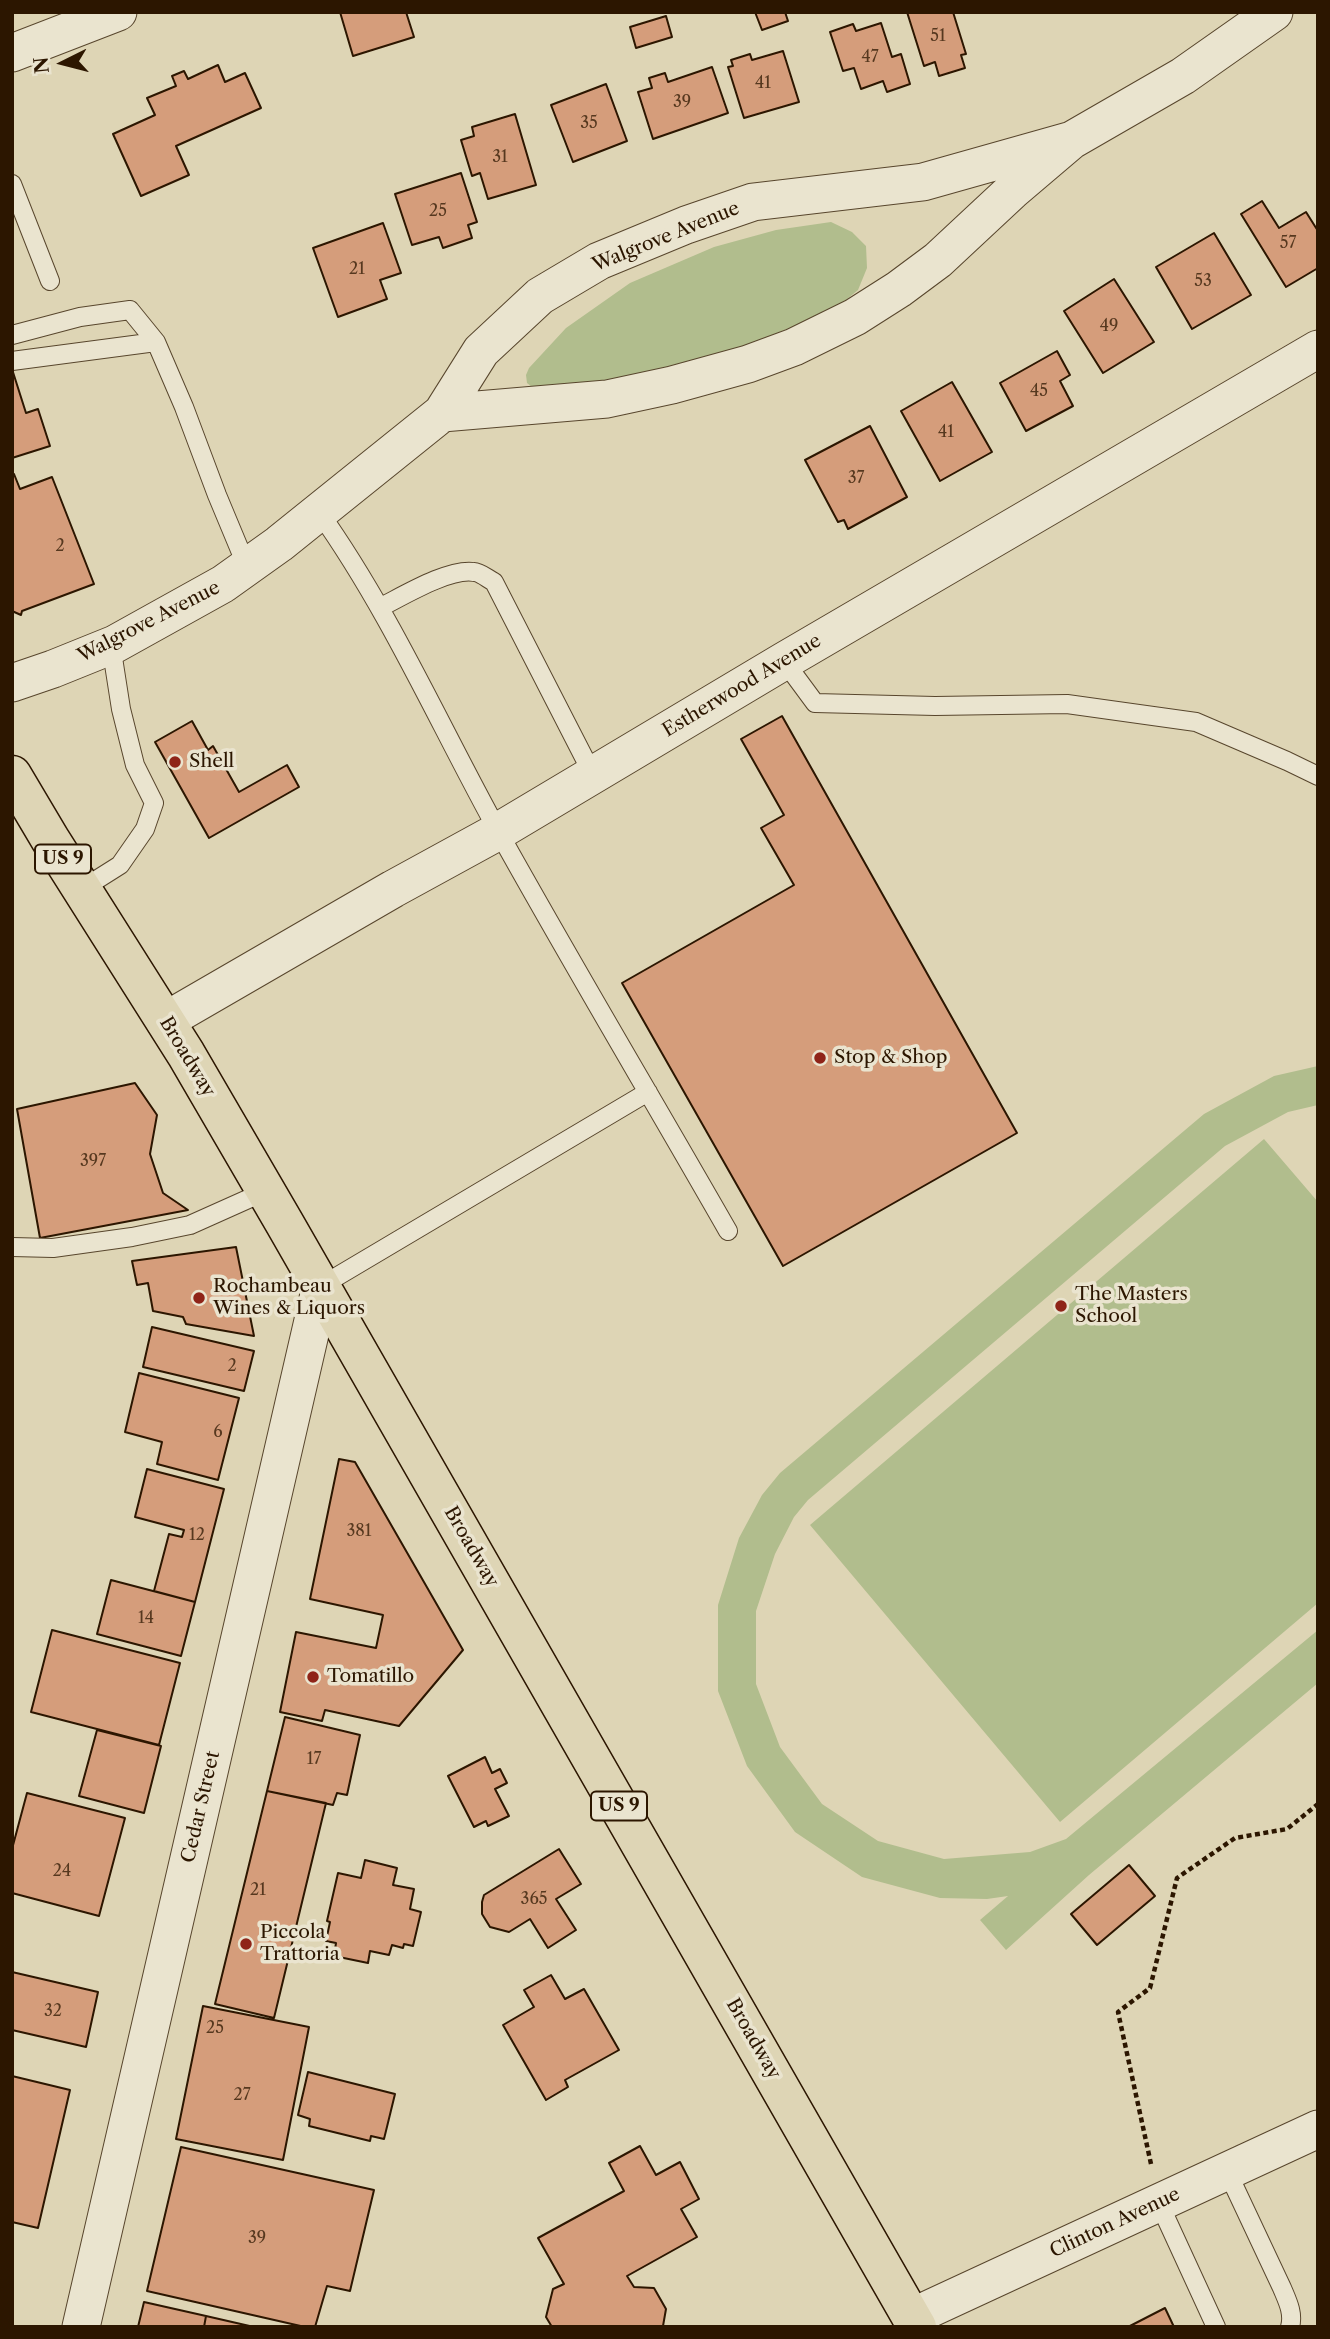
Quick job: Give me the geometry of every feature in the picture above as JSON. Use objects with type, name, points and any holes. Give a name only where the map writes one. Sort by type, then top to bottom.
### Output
[{"type":"main road","name":"Broadway","points":[[12,775],[165,1021],[266,1191],[914,2322]]},
{"type":"street","points":[[12,53],[118,12]]},
{"type":"street","name":"Walgrove Avenue","points":[[442,413],[607,399],[748,364],[794,347],[855,317],[938,260],[1072,140],[1183,76],[1273,12]]},
{"type":"street","name":"Walgrove Avenue","points":[[12,683],[53,670],[111,645],[189,604],[247,567],[442,413],[481,351],[540,296],[599,261],[686,225],[753,202],[923,182],[1072,140]]},
{"type":"street","name":"Estherwood Avenue","points":[[165,1021],[499,831],[1318,349]]},
{"type":"street","name":"Cedar Street","points":[[81,2327],[321,1286]]},
{"type":"street","name":"Clinton Avenue","points":[[914,2322],[1318,2129]]},
{"type":"lane","points":[[12,184],[50,281]]},
{"type":"lane","points":[[12,335],[80,317],[130,310],[156,342],[247,567]]},
{"type":"lane","points":[[12,361],[156,342]]},
{"type":"lane","points":[[319,512],[381,607],[499,831],[728,1231]]},
{"type":"lane","points":[[381,607],[450,575],[475,571],[494,582],[593,775]]},
{"type":"lane","points":[[82,889],[120,865],[145,830],[154,803],[135,765],[121,709],[111,645]]},
{"type":"lane","points":[[784,661],[815,703],[935,706],[1067,704],[1196,723],[1318,776]]},
{"type":"lane","points":[[321,1286],[648,1092]]},
{"type":"lane","points":[[12,1247],[53,1248],[132,1237],[190,1225],[266,1191]]},
{"type":"lane","points":[[1227,2171],[1290,2306],[1290,2327]]},
{"type":"lane","points":[[1159,2203],[1216,2327]]},
{"type":"path","points":[[1159,2203],[1118,2012],[1150,1988],[1177,1878],[1235,1838],[1287,1829],[1318,1804]]},
{"type":"green space","points":[[831,222],[852,232],[866,246],[867,268],[858,290],[835,309],[741,348],[659,370],[562,388],[532,387],[527,383],[529,368],[566,328],[630,283],[714,247],[776,230]]},
{"type":"green space","points":[[1318,1066],[1318,1105],[1288,1112],[1225,1146],[808,1500],[794,1517],[775,1554],[756,1611],[756,1684],[780,1747],[822,1804],[878,1841],[944,1859],[1030,1852],[1066,1839],[1318,1630],[1318,1683],[1089,1875],[1006,1950],[980,1920],[1008,1896],[987,1899],[940,1898],[862,1877],[795,1832],[747,1766],[718,1691],[718,1605],[739,1538],[762,1495],[780,1473],[1204,1114],[1274,1076]]},
{"type":"green space","points":[[1264,1139],[1318,1202],[1318,1603],[1060,1822],[810,1525]]},
{"type":"building","points":[[340,12],[406,12],[414,37],[353,56]]},
{"type":"building","points":[[755,12],[785,12],[788,21],[762,30]]},
{"type":"building","points":[[907,12],[953,12],[966,54],[961,55],[965,68],[939,76],[935,62],[924,66]]},
{"type":"building","points":[[666,16],[672,37],[636,48],[630,27]]},
{"type":"building","points":[[881,23],[892,57],[901,54],[910,84],[887,92],[883,81],[861,89],[854,68],[843,71],[830,32],[853,24],[856,31]]},
{"type":"building","points":[[783,51],[799,102],[744,118],[728,67],[733,66],[731,60],[750,54],[752,60]]},
{"type":"building","points":[[218,65],[225,82],[245,73],[261,108],[176,146],[189,175],[141,196],[113,134],[155,115],[147,98],[176,86],[172,76],[184,71],[188,79]]},
{"type":"building","points":[[712,67],[728,113],[653,139],[638,92],[652,88],[649,78],[665,73],[668,82]]},
{"type":"building","points":[[606,84],[627,141],[573,162],[551,105]]},
{"type":"building","points":[[515,114],[536,185],[488,199],[480,173],[472,176],[461,140],[474,136],[472,127]]},
{"type":"building","points":[[461,173],[477,222],[468,225],[472,238],[443,248],[439,237],[412,245],[395,194]]},
{"type":"building","points":[[1262,201],[1279,228],[1306,212],[1318,231],[1318,268],[1286,287],[1241,214]]},
{"type":"building","points":[[383,223],[401,273],[380,280],[387,299],[338,317],[313,248]]},
{"type":"building","points":[[1214,233],[1251,295],[1192,329],[1156,267]]},
{"type":"building","points":[[1114,279],[1154,342],[1103,373],[1064,311]]},
{"type":"building","points":[[1057,351],[1070,375],[1060,381],[1073,406],[1026,431],[1000,383]]},
{"type":"building","points":[[12,369],[26,413],[38,409],[50,446],[12,458]]},
{"type":"building","points":[[952,382],[992,452],[940,481],[901,411]]},
{"type":"building","points":[[870,426],[907,497],[848,529],[844,520],[838,522],[805,460]]},
{"type":"building","points":[[14,474],[20,489],[52,477],[94,584],[22,611],[21,615],[12,611]]},
{"type":"building","name":"Stop & Shop","points":[[782,716],[1017,1133],[783,1266],[622,983],[794,885],[761,828],[784,815],[741,739]]},
{"type":"building","points":[[192,721],[208,750],[213,746],[239,792],[287,765],[299,787],[209,838],[155,742]]},
{"type":"building","points":[[135,1083],[157,1115],[150,1154],[163,1193],[188,1210],[40,1238],[17,1109]]},
{"type":"building","name":"Rochambeau Wines & Liquors","points":[[236,1247],[254,1336],[186,1324],[183,1317],[153,1311],[148,1283],[137,1285],[132,1261]]},
{"type":"building","points":[[152,1327],[254,1351],[244,1391],[143,1367]]},
{"type":"building","points":[[139,1373],[239,1398],[218,1480],[157,1464],[162,1442],[125,1432]]},
{"type":"building","points":[[339,1459],[355,1462],[463,1650],[399,1726],[325,1710],[322,1721],[280,1712],[296,1632],[376,1648],[383,1615],[310,1599]]},
{"type":"building","points":[[147,1469],[224,1489],[195,1602],[154,1591],[169,1534],[182,1537],[184,1530],[135,1517]]},
{"type":"building","points":[[111,1580],[195,1602],[181,1656],[97,1634]]},
{"type":"building","points":[[52,1630],[180,1663],[159,1745],[31,1712]]},
{"type":"building","points":[[285,1717],[360,1735],[347,1795],[337,1793],[333,1805],[267,1791]]},
{"type":"building","points":[[97,1730],[161,1746],[144,1813],[79,1796]]},
{"type":"building","points":[[485,1757],[492,1773],[500,1769],[507,1783],[495,1789],[509,1816],[488,1826],[486,1821],[474,1827],[448,1776]]},
{"type":"building","points":[[267,1791],[326,1803],[274,2018],[215,2004]]},
{"type":"building","points":[[27,1793],[125,1818],[99,1916],[12,1893],[12,1849]]},
{"type":"building","points":[[559,1849],[581,1884],[556,1899],[576,1930],[548,1948],[530,1919],[509,1932],[490,1927],[482,1914],[484,1895]]},
{"type":"building","points":[[365,1860],[397,1868],[393,1885],[414,1889],[410,1909],[421,1912],[413,1946],[404,1944],[403,1948],[392,1945],[389,1955],[370,1951],[368,1963],[334,1956],[336,1943],[326,1941],[330,1922],[327,1921],[338,1873],[361,1878]]},
{"type":"building","points":[[1129,1865],[1155,1896],[1097,1945],[1071,1914]]},
{"type":"building","points":[[12,1972],[98,1992],[86,2047],[12,2030]]},
{"type":"building","points":[[551,1975],[565,1999],[584,1989],[619,2050],[565,2080],[568,2087],[546,2100],[503,2025],[534,2007],[524,1990]]},
{"type":"building","points":[[203,2006],[309,2027],[283,2160],[176,2139]]},
{"type":"building","points":[[308,2072],[395,2094],[384,2139],[371,2136],[370,2141],[309,2126],[310,2119],[298,2115]]},
{"type":"building","points":[[12,2076],[70,2090],[38,2228],[12,2222]]},
{"type":"building","points":[[640,2146],[656,2175],[680,2162],[699,2199],[681,2209],[697,2237],[627,2276],[634,2287],[654,2288],[666,2309],[663,2326],[552,2327],[546,2317],[553,2289],[564,2284],[538,2238],[624,2191],[609,2163]]},
{"type":"building","points":[[181,2147],[374,2190],[350,2291],[327,2286],[315,2327],[147,2291]]},
{"type":"building","points":[[144,2302],[206,2316],[204,2327],[138,2327]]},
{"type":"building","points":[[1165,2308],[1174,2327],[1128,2327]]},
{"type":"building","points":[[206,2316],[254,2327],[204,2327]]},
{"type":"place","name":"Shell","points":[[175,762]]},
{"type":"place","name":"Stop & Shop","points":[[820,1058]]},
{"type":"place","name":"Rochambeau Wines & Liquors","points":[[199,1298]]},
{"type":"place","name":"The Masters School","points":[[1061,1306]]},
{"type":"place","name":"Tomatillo","points":[[313,1677]]},
{"type":"place","name":"Piccola Trattoria","points":[[246,1944]]}]
